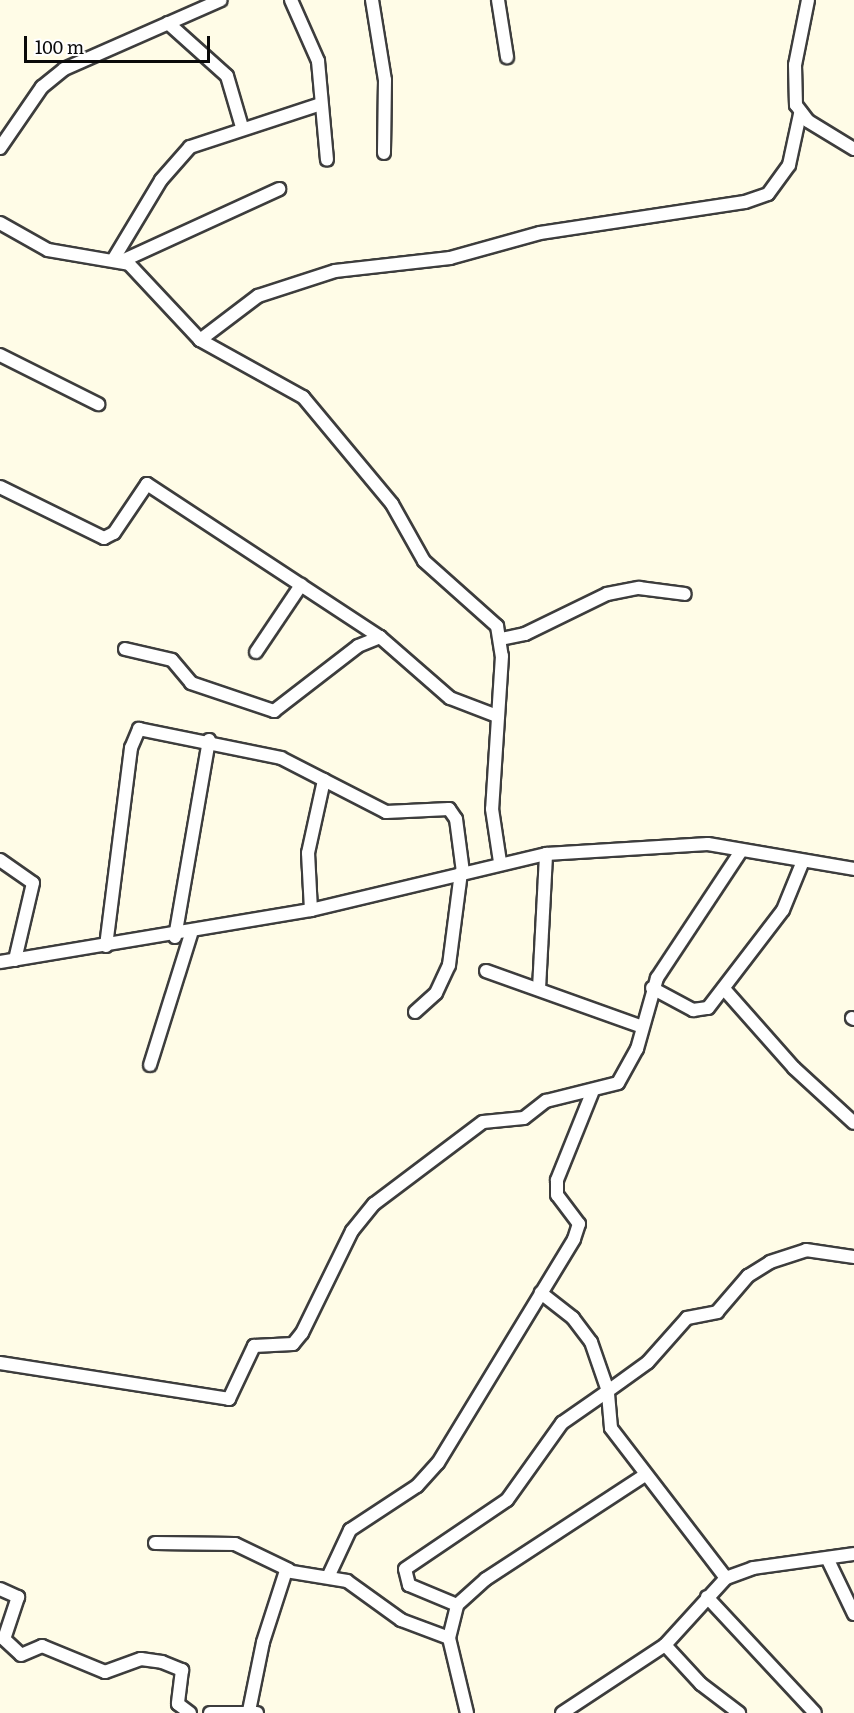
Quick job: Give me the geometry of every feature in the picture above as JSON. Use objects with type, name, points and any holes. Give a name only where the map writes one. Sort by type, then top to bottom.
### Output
[{"type":"street","points":[[0,148],[53,77],[221,0]]},
{"type":"street","points":[[291,0],[318,61],[318,105],[327,160]]},
{"type":"street","points":[[372,0],[385,80],[384,153]]},
{"type":"street","points":[[498,0],[507,57]]},
{"type":"street","points":[[200,340],[258,296],[335,271],[450,258],[540,233],[753,199],[781,182],[800,114],[795,65],[808,0]]},
{"type":"street","points":[[168,23],[226,76],[242,127]]},
{"type":"street","points":[[118,261],[183,154],[242,127],[318,105]]},
{"type":"street","points":[[800,114],[854,149]]},
{"type":"street","points":[[118,261],[279,189]]},
{"type":"street","points":[[0,223],[48,250],[118,261],[136,268],[200,340],[303,397],[385,495],[424,561],[485,613],[501,639],[492,809],[500,862]]},
{"type":"street","points":[[0,355],[98,404]]},
{"type":"street","points":[[0,487],[104,538],[114,533],[147,484],[380,637],[450,698],[497,716]]},
{"type":"street","points":[[256,652],[301,585]]},
{"type":"street","points":[[501,639],[525,634],[607,594],[639,588],[685,594]]},
{"type":"street","points":[[125,649],[172,660],[191,683],[274,711],[358,646],[380,637]]},
{"type":"street","points":[[106,946],[136,731],[209,740],[281,758],[387,812],[449,809],[456,819],[462,872],[449,965],[436,993],[415,1012]]},
{"type":"street","points":[[175,937],[209,740]]},
{"type":"street","points":[[310,910],[308,853],[324,780]]},
{"type":"street","points":[[0,962],[191,934],[310,910],[500,862],[546,854],[690,843],[854,869]]},
{"type":"street","points":[[0,1363],[229,1399],[254,1346],[293,1344],[302,1332],[352,1231],[374,1204],[483,1122],[524,1118],[546,1101],[592,1093],[625,1074],[642,1027],[652,988],[741,851]]},
{"type":"street","points":[[539,989],[546,854]]},
{"type":"street","points":[[0,860],[33,883],[15,960]]},
{"type":"street","points":[[652,988],[698,1012],[725,990],[788,902],[803,861]]},
{"type":"street","points":[[150,1065],[191,934]]},
{"type":"street","points":[[486,971],[642,1027]]},
{"type":"street","points":[[725,990],[794,1068],[854,1123]]},
{"type":"street","points":[[329,1575],[350,1530],[417,1486],[438,1463],[579,1229],[556,1189],[592,1093]]},
{"type":"street","points":[[457,1605],[409,1585],[405,1569],[507,1500],[562,1424],[648,1362],[687,1318],[717,1312],[748,1276],[770,1262],[806,1250],[854,1257]]},
{"type":"street","points":[[541,1293],[591,1342],[608,1391],[611,1428],[726,1578]]},
{"type":"street","points":[[467,1713],[449,1638],[457,1605],[486,1580],[645,1475]]},
{"type":"street","points":[[155,1543],[235,1544],[290,1570],[329,1575],[362,1588],[401,1620],[449,1638]]},
{"type":"street","points":[[552,1713],[565,1709],[665,1645],[726,1578],[753,1568],[828,1560],[854,1554]]},
{"type":"street","points":[[828,1560],[854,1614]]},
{"type":"street","points":[[210,1713],[253,1712],[278,1584],[290,1570]]},
{"type":"street","points":[[0,1589],[18,1597],[2,1637],[21,1655],[42,1646],[105,1672],[146,1658],[180,1669],[178,1704],[190,1713]]},
{"type":"street","points":[[707,1597],[815,1713]]},
{"type":"street","points":[[665,1645],[701,1684],[739,1713]]}]
